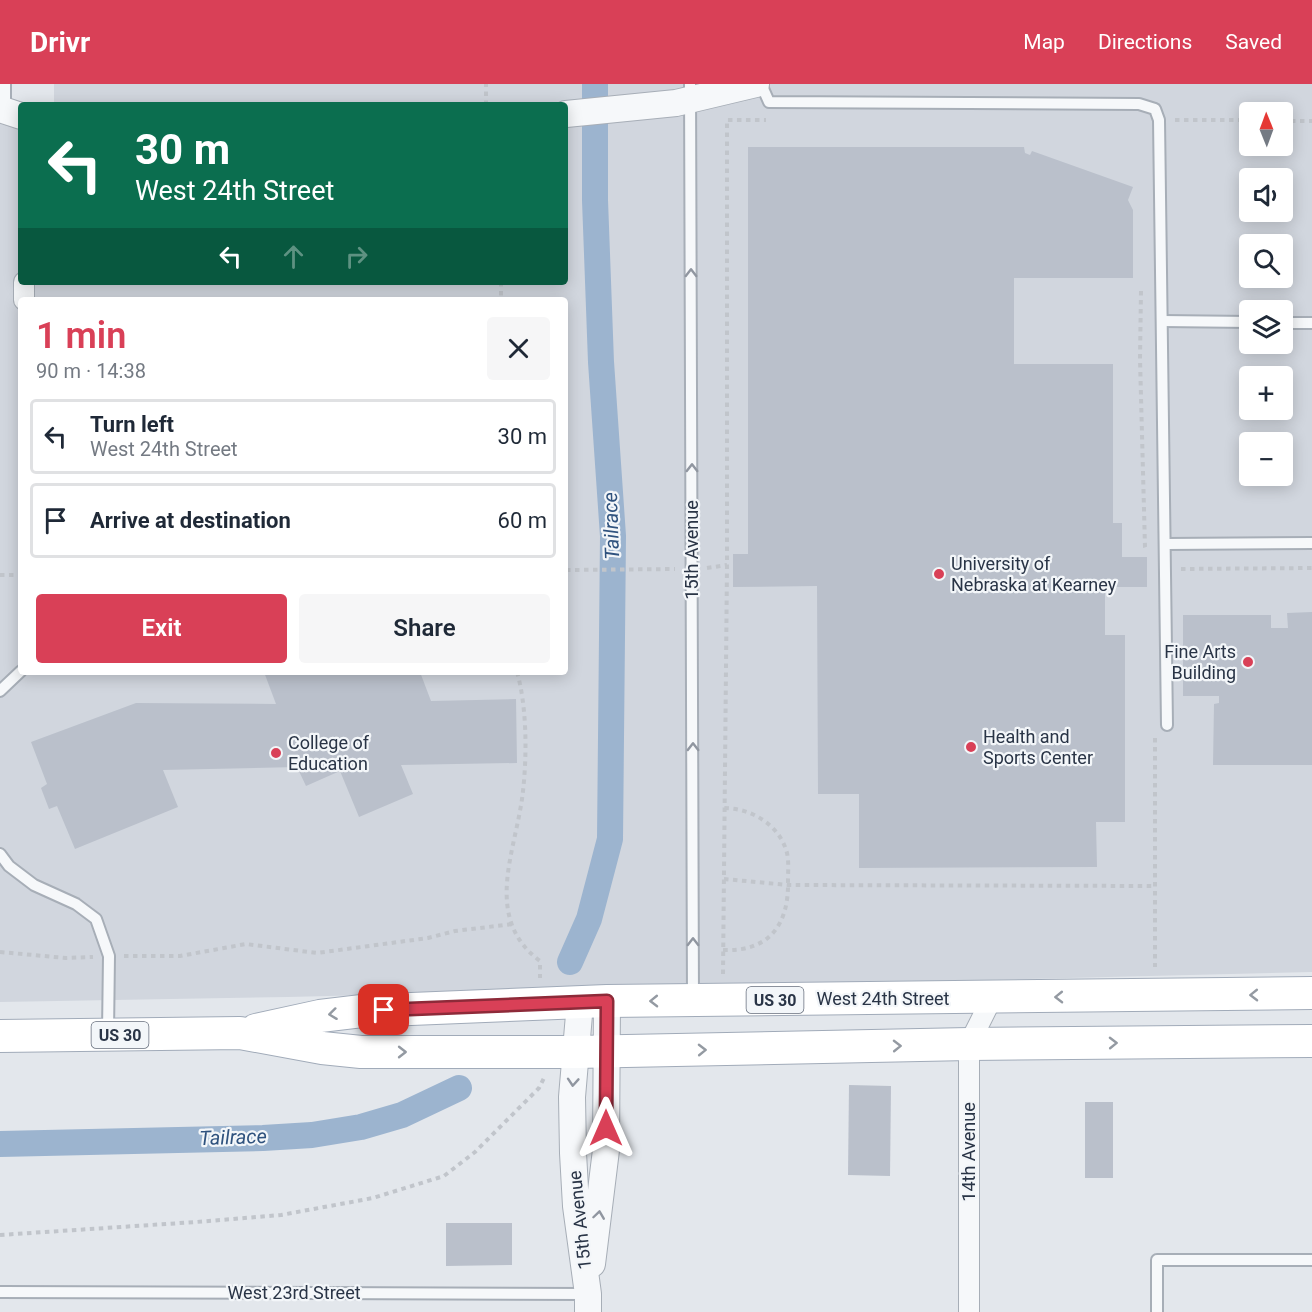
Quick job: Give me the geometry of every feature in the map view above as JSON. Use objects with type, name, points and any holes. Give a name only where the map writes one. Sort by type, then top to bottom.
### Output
[{"type":"main road","name":"West 24th Street","points":[[0,1036],[240,1033],[320,1016],[362,1011],[594,1002],[1312,993]]},
{"type":"main road","name":"West 24th Street","points":[[240,1033],[322,1048],[361,1052],[591,1052],[969,1044],[1312,1041]]},
{"type":"street","points":[[568,114],[676,103],[690,91],[756,84]]},
{"type":"street","name":"14th Avenue","points":[[969,1312],[969,1044],[993,998]]},
{"type":"street","name":"15th Avenue","points":[[588,1303],[606,1150],[591,1052],[594,1002]]},
{"type":"street","name":"15th Avenue","points":[[588,1303],[576,1206],[572,1097],[591,1052]]},
{"type":"lane","points":[[5,84],[8,111]]},
{"type":"lane","points":[[761,84],[770,102],[1139,104],[1155,110],[1159,120],[1167,725]]},
{"type":"lane","name":"15th Avenue","points":[[690,91],[693,1000]]},
{"type":"lane","points":[[1162,321],[1239,322]]},
{"type":"lane","points":[[1293,322],[1312,323]]},
{"type":"lane","points":[[1166,544],[1312,543]]},
{"type":"lane","points":[[0,691],[18,674]]},
{"type":"lane","points":[[0,854],[9,866],[34,885],[76,904],[96,919],[109,956],[107,1035]]},
{"type":"lane","points":[[1157,1312],[1157,1260],[1312,1260]]},
{"type":"lane","name":"West 23rd Street","points":[[0,1292],[588,1303]]},
{"type":"path","points":[[486,84],[486,102]]},
{"type":"path","points":[[723,980],[727,566],[727,120],[775,120]]},
{"type":"path","points":[[1159,120],[1239,120]]},
{"type":"path","points":[[1293,121],[1312,121]]},
{"type":"path","points":[[1166,569],[1312,568]]},
{"type":"path","points":[[568,570],[652,569]]},
{"type":"path","points":[[0,575],[18,575]]},
{"type":"path","points":[[723,950],[747,949],[758,945],[774,933],[785,911],[788,885],[787,853],[777,834],[754,814],[736,808],[724,808]]},
{"type":"path","points":[[724,879],[788,885],[1154,886]]},
{"type":"path","points":[[0,952],[66,958],[180,956],[246,945],[317,953],[513,924]]},
{"type":"shaded area","name":"University of Nebraska at Kearney","points":[[54,84],[1312,84],[1312,972],[0,1002],[0,123],[18,126],[18,285],[568,285],[568,102],[54,102]]},
{"type":"building","points":[[748,147],[1024,147],[1025,153],[1030,155],[1032,151],[1133,187],[1128,200],[1133,210],[1133,278],[1014,278],[1014,364],[1113,364],[1113,523],[1122,523],[1122,557],[1147,557],[1147,587],[1105,587],[1105,635],[1125,635],[1125,822],[1096,822],[1097,867],[859,868],[859,794],[818,794],[817,586],[733,587],[733,554],[748,554]]},
{"type":"building","name":"Fine Arts Building","points":[[1312,612],[1312,765],[1213,765],[1214,704],[1219,703],[1219,696],[1183,696],[1183,615],[1271,615],[1271,628],[1288,628],[1287,613]]},
{"type":"building","name":"College of Education","points":[[265,675],[421,675],[431,701],[516,699],[517,763],[401,765],[413,794],[359,817],[340,771],[306,786],[297,767],[163,770],[178,807],[75,849],[57,806],[49,809],[41,788],[47,784],[31,742],[136,703],[276,704]]},
{"type":"building","points":[[849,1085],[891,1086],[890,1176],[848,1175]]},
{"type":"building","points":[[1085,1102],[1113,1102],[1113,1178],[1085,1178]]},
{"type":"building","points":[[446,1223],[512,1223],[512,1265],[446,1266]]},
{"type":"waterway","name":"Tailrace","points":[[570,962],[589,919],[610,839],[613,536],[601,362],[595,200],[595,84]]},
{"type":"waterway","name":"Tailrace","points":[[0,1144],[312,1135],[361,1127],[402,1115],[459,1088]]},
{"type":"place","name":"University of Nebraska at Kearney","points":[[939,574]]},
{"type":"place","name":"Fine Arts Building","points":[[1248,662]]},
{"type":"place","name":"Health and Sports Center","points":[[971,747]]},
{"type":"place","name":"College of Education","points":[[276,753]]},
{"type":"route","points":[[384,1010],[607,1001],[606,1128]]}]
